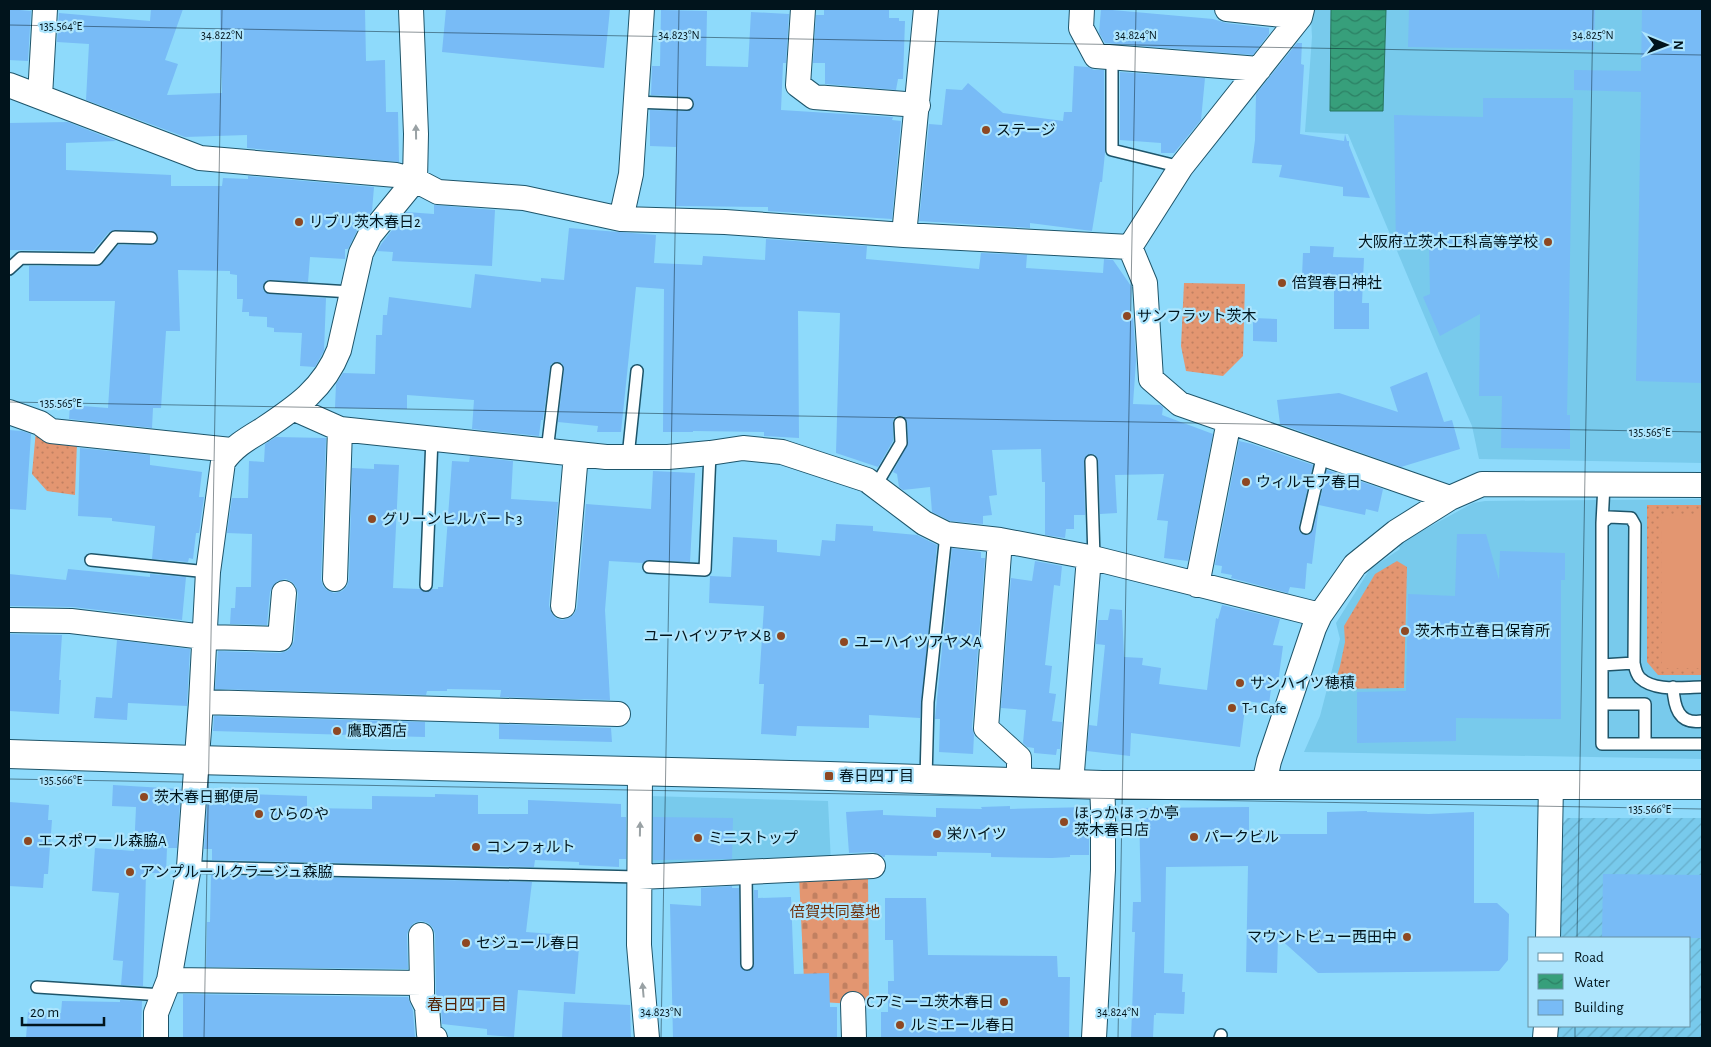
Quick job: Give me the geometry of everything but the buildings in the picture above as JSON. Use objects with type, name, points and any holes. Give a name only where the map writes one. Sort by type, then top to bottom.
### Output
[{"type":"street","points":[[40,96],[45,9]]},
{"type":"street","points":[[156,1038],[156,1013],[166,987],[189,866],[208,572],[223,462],[231,450],[294,408],[311,393],[333,365],[339,350],[361,252],[370,235],[415,180],[416,134],[411,9]]},
{"type":"street","points":[[620,219],[631,174],[634,102],[642,9]]},
{"type":"street","points":[[803,9],[798,85],[814,97],[918,105]]},
{"type":"street","points":[[904,235],[926,9]]},
{"type":"street","points":[[1082,9],[1081,28],[1096,56],[1258,69]]},
{"type":"street","points":[[1226,9],[1301,13]]},
{"type":"street","points":[[1130,248],[1181,167],[1301,13]]},
{"type":"street","points":[[9,85],[200,158],[396,175],[415,180],[438,192],[524,198],[620,219],[725,222],[904,235],[1130,248]]},
{"type":"street","points":[[1130,248],[1145,283],[1151,379],[1180,404],[1450,498]]},
{"type":"street","points":[[294,408],[340,429],[576,454],[628,457],[710,454],[743,448],[782,452],[867,480],[924,523],[946,534],[1000,540],[1091,558],[1320,615]]},
{"type":"street","points":[[9,412],[40,423],[51,432],[231,450]]},
{"type":"street","points":[[1197,584],[1229,421]]},
{"type":"street","points":[[335,579],[340,429]]},
{"type":"street","points":[[563,606],[576,454]]},
{"type":"street","points":[[1264,784],[1269,761],[1320,615],[1354,565],[1396,532],[1450,498],[1482,484],[1702,485]]},
{"type":"street","points":[[1000,540],[986,728],[1019,758],[1019,783]]},
{"type":"street","points":[[1070,784],[1091,558]]},
{"type":"street","points":[[9,620],[70,621],[204,637],[280,639],[284,593]]},
{"type":"street","points":[[201,702],[618,714]]},
{"type":"street","points":[[9,754],[1102,785],[1702,785]]},
{"type":"street","points":[[640,771],[639,945],[647,1038]]},
{"type":"street","points":[[1548,937],[1551,784]]},
{"type":"street","points":[[1094,1038],[1103,870],[1104,808],[1102,785]]},
{"type":"street","points":[[639,877],[872,866]]},
{"type":"street","points":[[421,935],[422,996],[427,1007],[429,1034],[434,1038]]},
{"type":"street","points":[[166,987],[422,983]]},
{"type":"street","points":[[853,1004],[854,1038]]},
{"type":"lane","points":[[1112,57],[1112,150],[1181,167]]},
{"type":"lane","points":[[634,102],[686,104]]},
{"type":"lane","points":[[9,269],[21,258],[97,259],[115,237],[151,238]]},
{"type":"lane","points":[[270,287],[351,292]]},
{"type":"lane","points":[[547,451],[557,369]]},
{"type":"lane","points":[[628,457],[637,371]]},
{"type":"lane","points":[[876,487],[901,442],[900,423]]},
{"type":"lane","points":[[426,585],[432,438]]},
{"type":"lane","points":[[649,567],[705,570],[710,454]]},
{"type":"lane","points":[[1306,528],[1323,454]]},
{"type":"lane","points":[[1091,460],[1091,558]]},
{"type":"lane","points":[[1604,485],[1602,523],[1602,744],[1702,744]]},
{"type":"lane","points":[[1602,523],[1609,517],[1630,518],[1635,525],[1634,663],[1638,677],[1648,684],[1657,686],[1702,687]]},
{"type":"lane","points":[[926,779],[928,702],[946,534]]},
{"type":"lane","points":[[91,560],[208,572]]},
{"type":"lane","points":[[1602,665],[1634,663]]},
{"type":"lane","points":[[1673,687],[1674,706],[1681,716],[1689,720],[1702,721]]},
{"type":"lane","points":[[1602,704],[1645,704],[1645,744]]},
{"type":"lane","points":[[189,866],[639,877]]},
{"type":"lane","points":[[746,872],[747,964]]},
{"type":"lane","points":[[37,987],[166,987]]},
{"type":"shaded area","name":"大阪府立茨木工科高等学校","points":[[1314,9],[1702,9],[1702,463],[1479,459],[1472,426],[1348,134],[1305,132],[1312,37],[1311,19]]},
{"type":"shaded area","points":[[1702,499],[1702,759],[1304,752],[1320,716],[1340,639],[1336,623],[1370,569],[1400,549],[1398,544],[1473,503],[1485,501]]},
{"type":"shaded area","points":[[648,796],[828,801],[831,863],[656,868],[650,861]]},
{"type":"shaded area","points":[[1567,818],[1702,818],[1702,1038],[1555,1038],[1555,1027],[1691,1027],[1691,937],[1557,937],[1559,829]]},
{"type":"green space","points":[[1184,283],[1245,284],[1243,356],[1223,376],[1186,371],[1181,346]]},
{"type":"green space","points":[[36,430],[77,442],[75,495],[47,491],[32,474]]},
{"type":"green space","points":[[1647,505],[1702,505],[1702,675],[1658,675],[1647,662]]},
{"type":"green space","points":[[1661,516],[1702,516],[1702,668],[1662,668]]},
{"type":"green space","points":[[1397,561],[1407,567],[1404,688],[1333,689],[1345,642],[1344,626],[1375,574]]},
{"type":"green space","name":"倍賀共同墓地","points":[[868,874],[869,1005],[805,1001],[799,876]]},
{"type":"water","points":[[1331,9],[1386,10],[1383,111],[1330,111]]},
{"type":"place","name":"ステージ","points":[[986,130]]},
{"type":"place","name":"リブリ茨木春日2","points":[[299,222]]},
{"type":"place","name":"大阪府立茨木工科高等学校","points":[[1548,242]]},
{"type":"place","name":"倍賀春日神社","points":[[1282,283]]},
{"type":"place","name":"サンフラット茨木","points":[[1127,316]]},
{"type":"place","name":"ウィルモア春日","points":[[1246,482]]},
{"type":"place","name":"グリーンヒルパート3","points":[[372,519]]},
{"type":"place","name":"茨木市立春日保育所","points":[[1405,631]]},
{"type":"place","name":"ユーハイツアヤメB","points":[[781,636]]},
{"type":"place","name":"ユーハイツアヤメA","points":[[844,642]]},
{"type":"place","name":"サンハイツ穂積","points":[[1240,683]]},
{"type":"place","name":"T-1 Cafe","points":[[1232,708]]},
{"type":"place","name":"鷹取酒店","points":[[337,731]]},
{"type":"place","name":"春日四丁目","points":[[829,776]]},
{"type":"place","name":"茨木春日郵便局","points":[[144,797]]},
{"type":"place","name":"ひらのや","points":[[259,814]]},
{"type":"place","name":"ほっかほっか亭 茨木春日店","points":[[1064,822]]},
{"type":"place","name":"栄ハイツ","points":[[937,834]]},
{"type":"place","name":"パークビル","points":[[1194,837]]},
{"type":"place","name":"ミニストップ","points":[[698,838]]},
{"type":"place","name":"エスポワール森脇A","points":[[28,841]]},
{"type":"place","name":"コンフォルト","points":[[476,847]]},
{"type":"place","name":"アンプルールクラージュ森脇","points":[[130,872]]},
{"type":"place","name":"マウントビュー西田中","points":[[1407,937]]},
{"type":"place","name":"セジュール春日","points":[[466,943]]},
{"type":"place","name":"Cアミーユ茨木春日","points":[[1004,1002]]},
{"type":"place","name":"ルミエール春日","points":[[900,1025]]},
{"type":"district","name":"春日四丁目","points":[[467,1004]]}]
